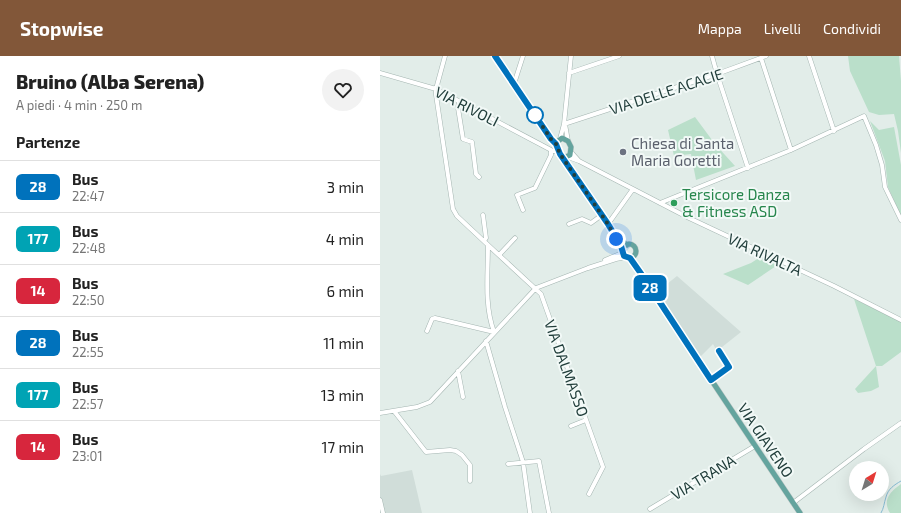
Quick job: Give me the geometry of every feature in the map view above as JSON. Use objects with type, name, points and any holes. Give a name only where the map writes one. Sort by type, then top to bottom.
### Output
[{"type":"main road","points":[[495,56],[548,134],[558,141],[560,154],[575,174],[627,255]]},
{"type":"main road","points":[[558,141],[564,139],[568,142],[569,154],[575,174]]},
{"type":"main road","points":[[560,154],[569,154]]},
{"type":"main road","points":[[608,224],[623,242],[627,245],[632,245],[635,248],[636,252],[627,255]]},
{"type":"main road","points":[[627,245],[627,255]]},
{"type":"main road","name":"VIA GIAVENO","points":[[627,255],[642,275],[800,513]]},
{"type":"street","points":[[436,89],[445,56]]},
{"type":"street","points":[[514,84],[523,56]]},
{"type":"street","points":[[523,210],[517,195],[536,188],[551,155],[550,150],[558,141],[564,124],[571,56]]},
{"type":"street","points":[[569,73],[619,56]]},
{"type":"street","points":[[712,56],[748,168]]},
{"type":"street","name":"VIA DELLE ACACIE","points":[[564,124],[717,74],[766,56]]},
{"type":"street","points":[[809,56],[834,131]]},
{"type":"street","points":[[760,58],[791,150]]},
{"type":"street","name":"VIA RIVOLI","points":[[380,73],[436,89],[560,154]]},
{"type":"street","name":"VIA DALMASSO","points":[[436,89],[454,212],[541,294],[603,467],[590,494]]},
{"type":"street","points":[[459,102],[458,108],[462,139],[472,142],[476,174],[479,177]]},
{"type":"street","points":[[660,203],[791,150],[864,116],[876,144],[882,165],[885,187],[901,220]]},
{"type":"street","points":[[564,124],[568,142]]},
{"type":"street","name":"VIA RIVALTA","points":[[569,154],[579,162],[660,203],[834,286],[901,320]]},
{"type":"street","points":[[608,224],[633,189]]},
{"type":"street","points":[[483,215],[486,238],[484,241]]},
{"type":"street","points":[[569,224],[582,219],[591,223],[602,215]]},
{"type":"street","points":[[499,255],[515,238]]},
{"type":"street","points":[[488,245],[488,299],[490,322],[494,332]]},
{"type":"street","points":[[380,413],[417,407],[430,402],[536,288],[627,255]]},
{"type":"street","points":[[427,331],[432,319],[435,318],[494,332]]},
{"type":"street","points":[[486,341],[523,462],[530,513]]},
{"type":"street","points":[[711,380],[729,367],[719,351]]},
{"type":"street","points":[[458,371],[463,397]]},
{"type":"street","points":[[394,411],[426,452],[450,450],[456,451],[462,455],[470,465],[470,481]]},
{"type":"street","points":[[571,426],[586,420]]},
{"type":"street","points":[[793,503],[901,423]]},
{"type":"street","name":"VIA TRANA","points":[[650,509],[755,446]]},
{"type":"street","points":[[508,464],[539,460],[549,513]]},
{"type":"street","points":[[380,500],[383,513]]},
{"type":"shaded area","points":[[677,276],[741,332],[717,351],[713,344],[700,357],[657,292]]},
{"type":"shaded area","points":[[412,470],[422,513],[380,513],[380,474],[381,476]]},
{"type":"green space","points":[[848,56],[899,56],[901,81],[901,153],[894,114],[879,115],[869,112],[850,71]]},
{"type":"green space","points":[[695,117],[715,144],[735,166],[696,180],[691,154],[674,156],[668,130]]},
{"type":"green space","points":[[870,121],[879,130],[894,127],[901,165],[901,216],[888,187],[885,161]]},
{"type":"green space","points":[[762,256],[779,264],[748,285],[723,274],[751,263]]},
{"type":"green space","points":[[854,299],[901,321],[901,352],[882,366],[876,366]]},
{"type":"green space","points":[[876,366],[879,387],[871,391],[858,393],[855,389]]},
{"type":"green space","points":[[901,484],[901,513],[890,513],[888,508],[887,501],[889,501],[889,496]]},
{"type":"waterway","points":[[881,513],[888,492],[901,481]]},
{"type":"bus line","name":"28","points":[[495,56],[551,139],[556,144],[560,154],[569,168],[575,174],[608,224],[621,246],[622,253],[626,257],[630,258],[642,275],[711,380],[729,367],[719,351]]},
{"type":"place","name":"Chiesa di Santa Maria Goretti","points":[[623,152]]},
{"type":"place","name":"Tersicore Danza & Fitness ASD","points":[[674,203]]},
{"type":"route","points":[[535,115],[556,144],[560,154],[608,224],[616,239]]}]
